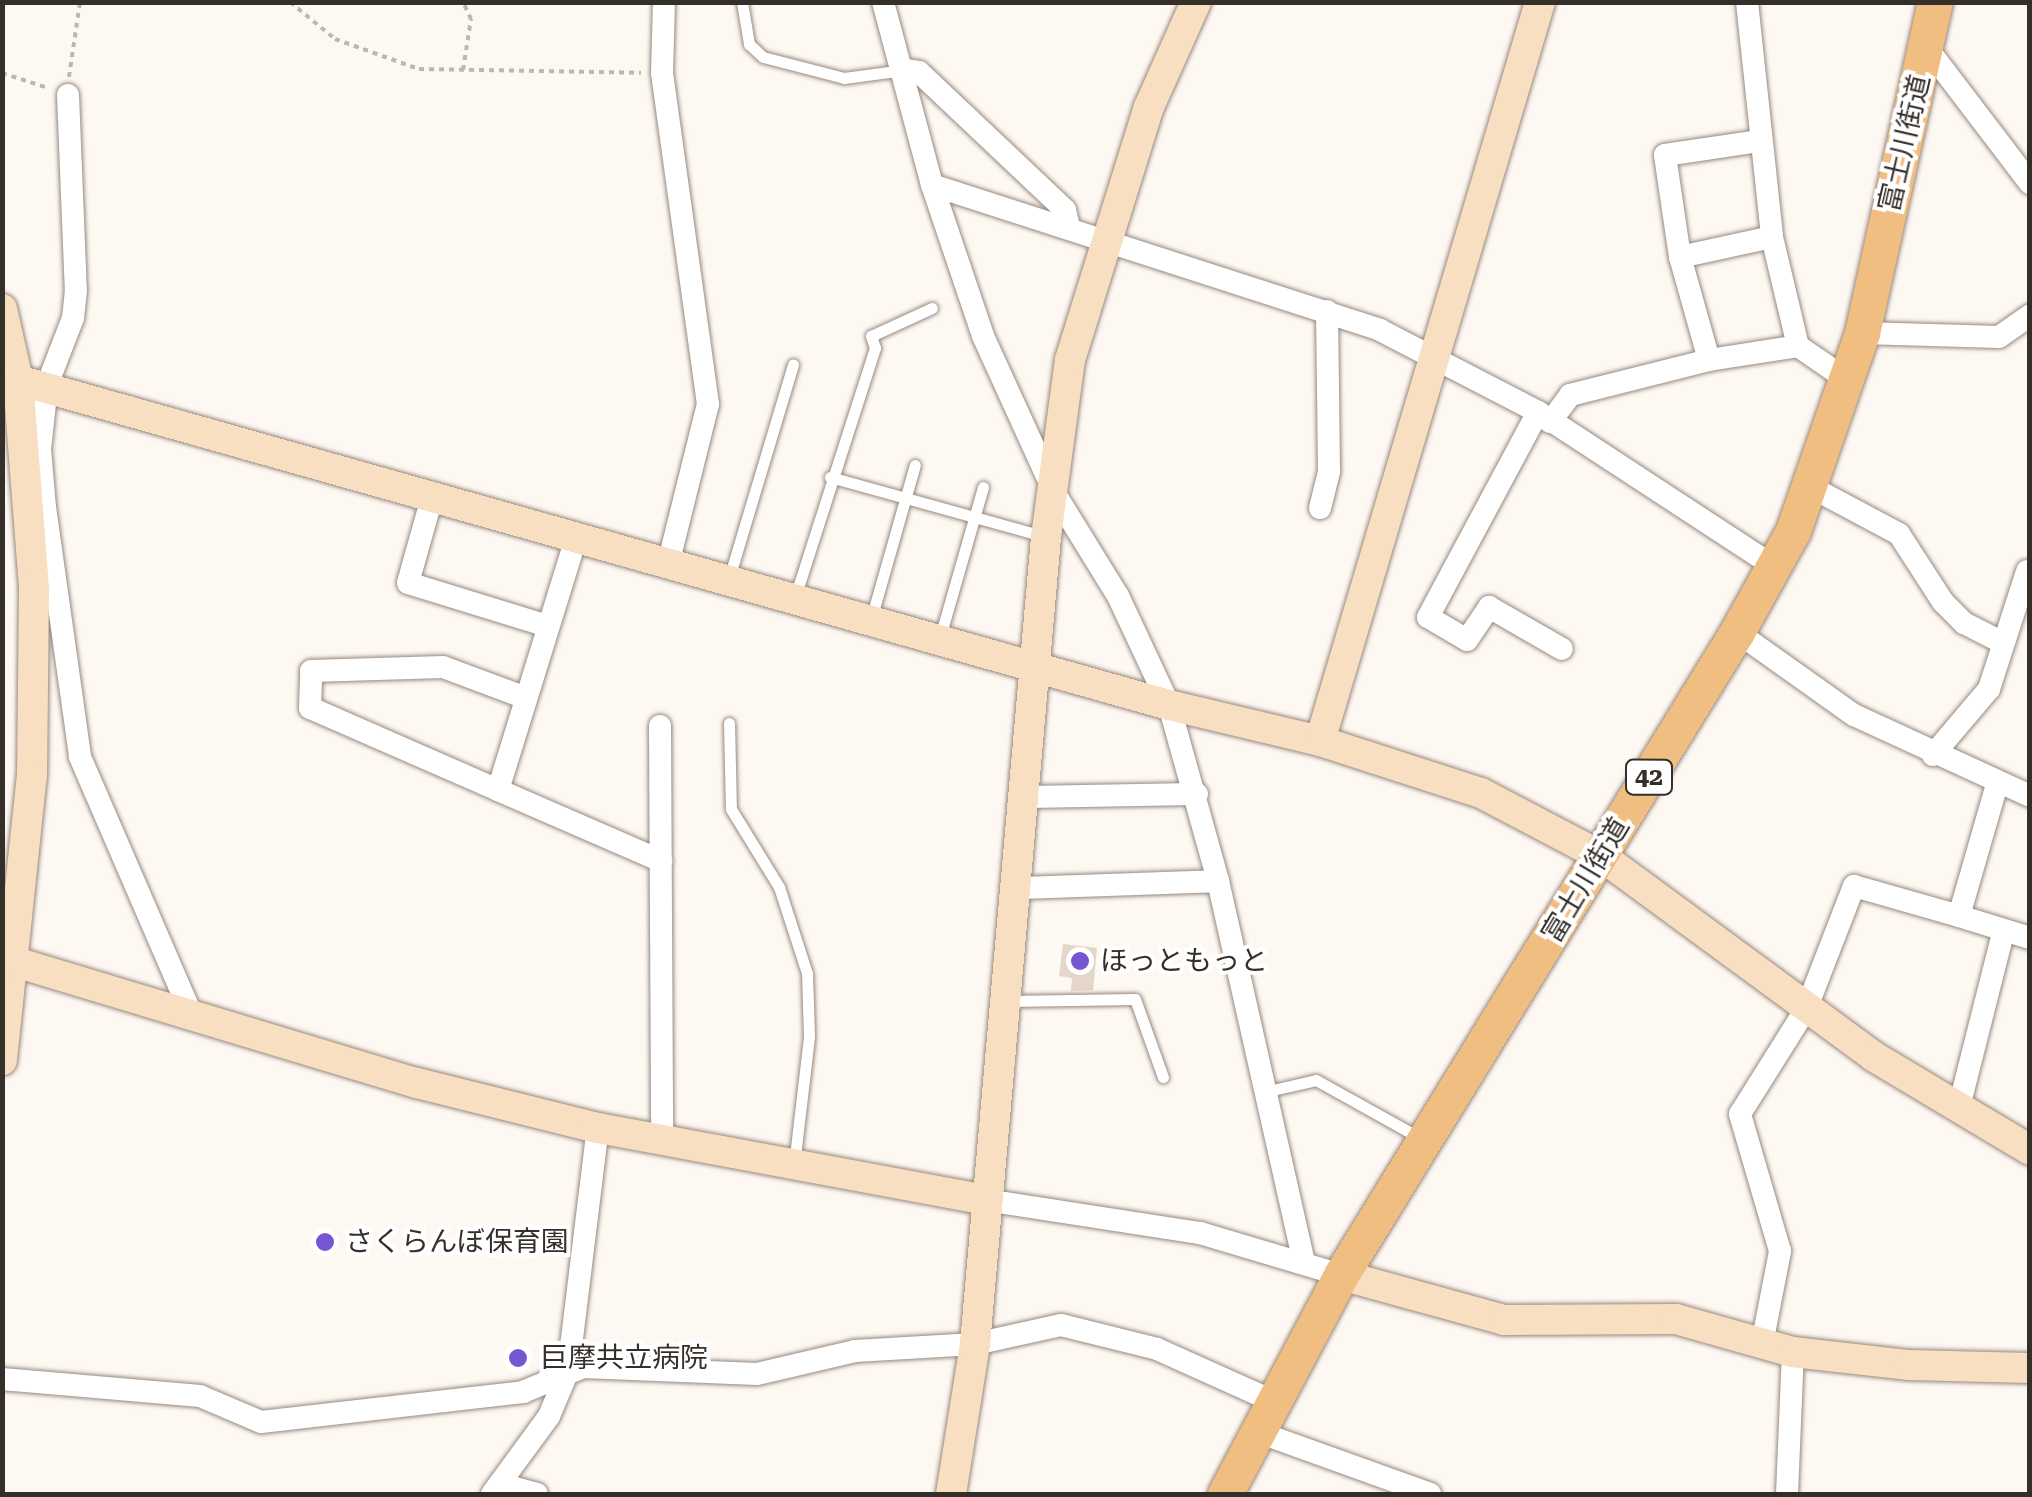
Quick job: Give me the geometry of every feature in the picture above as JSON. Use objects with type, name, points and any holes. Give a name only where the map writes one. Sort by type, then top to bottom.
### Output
[{"type":"main road","name":"富士川街道","points":[[1225,1494],[1341,1275],[1737,632],[1773,566],[1809,486],[1862,334],[1934,2]]},
{"type":"street","points":[[664,2],[662,72],[708,404],[669,560]]},
{"type":"street","points":[[883,2],[906,70],[932,185],[983,336],[1055,494],[1127,613],[1169,706],[1197,794],[1268,1091],[1304,1264]]},
{"type":"street","points":[[1320,741],[1540,2]]},
{"type":"street","points":[[1748,2],[1772,237],[1798,346],[1846,379]]},
{"type":"street","points":[[951,1494],[976,1344],[986,1200],[1040,668],[1046,537],[1055,494],[1070,360],[1104,240],[1187,7]]},
{"type":"street","points":[[1927,48],[2030,182]]},
{"type":"street","points":[[906,70],[919,72],[1065,210],[1069,228]]},
{"type":"street","points":[[2,1060],[8,959],[32,774],[32,382],[73,318],[76,290],[68,95]]},
{"type":"street","points":[[1709,360],[1680,258],[1664,155],[1760,141]]},
{"type":"street","points":[[932,185],[1327,311],[1434,356],[1544,417],[1773,566]]},
{"type":"street","points":[[1680,258],[1772,237]]},
{"type":"street","points":[[2,309],[32,382],[80,757],[191,1013]]},
{"type":"street","points":[[1320,508],[1329,472],[1327,311]]},
{"type":"street","points":[[1999,336],[2030,315]]},
{"type":"street","points":[[1862,334],[2030,336]]},
{"type":"street","points":[[1562,649],[1489,607],[1467,640],[1428,617],[1544,417],[1570,395],[1709,360],[1798,346]]},
{"type":"street","points":[[32,382],[669,560],[1169,706],[1320,741],[1481,793],[1600,856],[1807,1008],[1958,1112],[2030,1150]]},
{"type":"street","points":[[1809,486],[1899,534],[1943,602],[1964,623],[2003,643]]},
{"type":"street","points":[[433,494],[408,583],[548,626]]},
{"type":"street","points":[[498,790],[577,534]]},
{"type":"street","points":[[1933,755],[1989,690],[2027,571]]},
{"type":"street","points":[[1737,632],[1854,715],[1933,755],[2030,796]]},
{"type":"street","points":[[526,698],[443,667],[311,671],[310,708],[661,861]]},
{"type":"street","points":[[660,726],[662,1142]]},
{"type":"street","points":[[1959,916],[1997,784]]},
{"type":"street","points":[[1025,797],[1197,794]]},
{"type":"street","points":[[1018,888],[1218,881]]},
{"type":"street","points":[[1762,1344],[1780,1251],[1740,1114],[1807,1008],[1854,886],[2030,938]]},
{"type":"street","points":[[1958,1112],[2003,933]]},
{"type":"street","points":[[8,959],[417,1083],[598,1128],[986,1200],[1200,1234],[1462,1314],[1504,1320],[1676,1319],[1793,1352],[1909,1365],[2030,1368]]},
{"type":"street","points":[[537,1494],[496,1489],[550,1416],[568,1371],[598,1128]]},
{"type":"street","points":[[2,1379],[200,1396],[262,1422],[523,1392],[568,1371],[757,1374],[855,1350],[976,1344],[1061,1324],[1157,1349],[1266,1417],[1430,1494]]},
{"type":"street","points":[[1788,1494],[1793,1352]]},
{"type":"lane","points":[[742,2],[749,44],[763,57],[844,78],[906,70]]},
{"type":"lane","points":[[795,597],[830,477],[876,348],[871,336],[932,308]]},
{"type":"lane","points":[[729,578],[793,364]]},
{"type":"lane","points":[[870,619],[915,465]]},
{"type":"lane","points":[[830,477],[1046,537]]},
{"type":"lane","points":[[940,639],[983,487]]},
{"type":"lane","points":[[730,724],[731,809],[779,887],[806,972],[808,1054],[794,1165]]},
{"type":"lane","points":[[1008,1001],[1135,999],[1163,1077]]},
{"type":"lane","points":[[1268,1091],[1316,1080],[1426,1142]]},
{"type":"path","points":[[2,73],[68,95],[80,2]]},
{"type":"path","points":[[290,2],[334,40],[376,56],[443,73],[662,72]]},
{"type":"path","points":[[462,70],[470,19],[463,2]]},
{"type":"building","points":[[1063,944],[1097,948],[1093,990],[1071,991],[1072,978],[1059,976]]},
{"type":"place","name":"ほっともっと","points":[[1080,961]]},
{"type":"place","name":"さくらんぼ保育園","points":[[325,1242]]},
{"type":"place","name":"巨摩共立病院","points":[[518,1358]]}]
